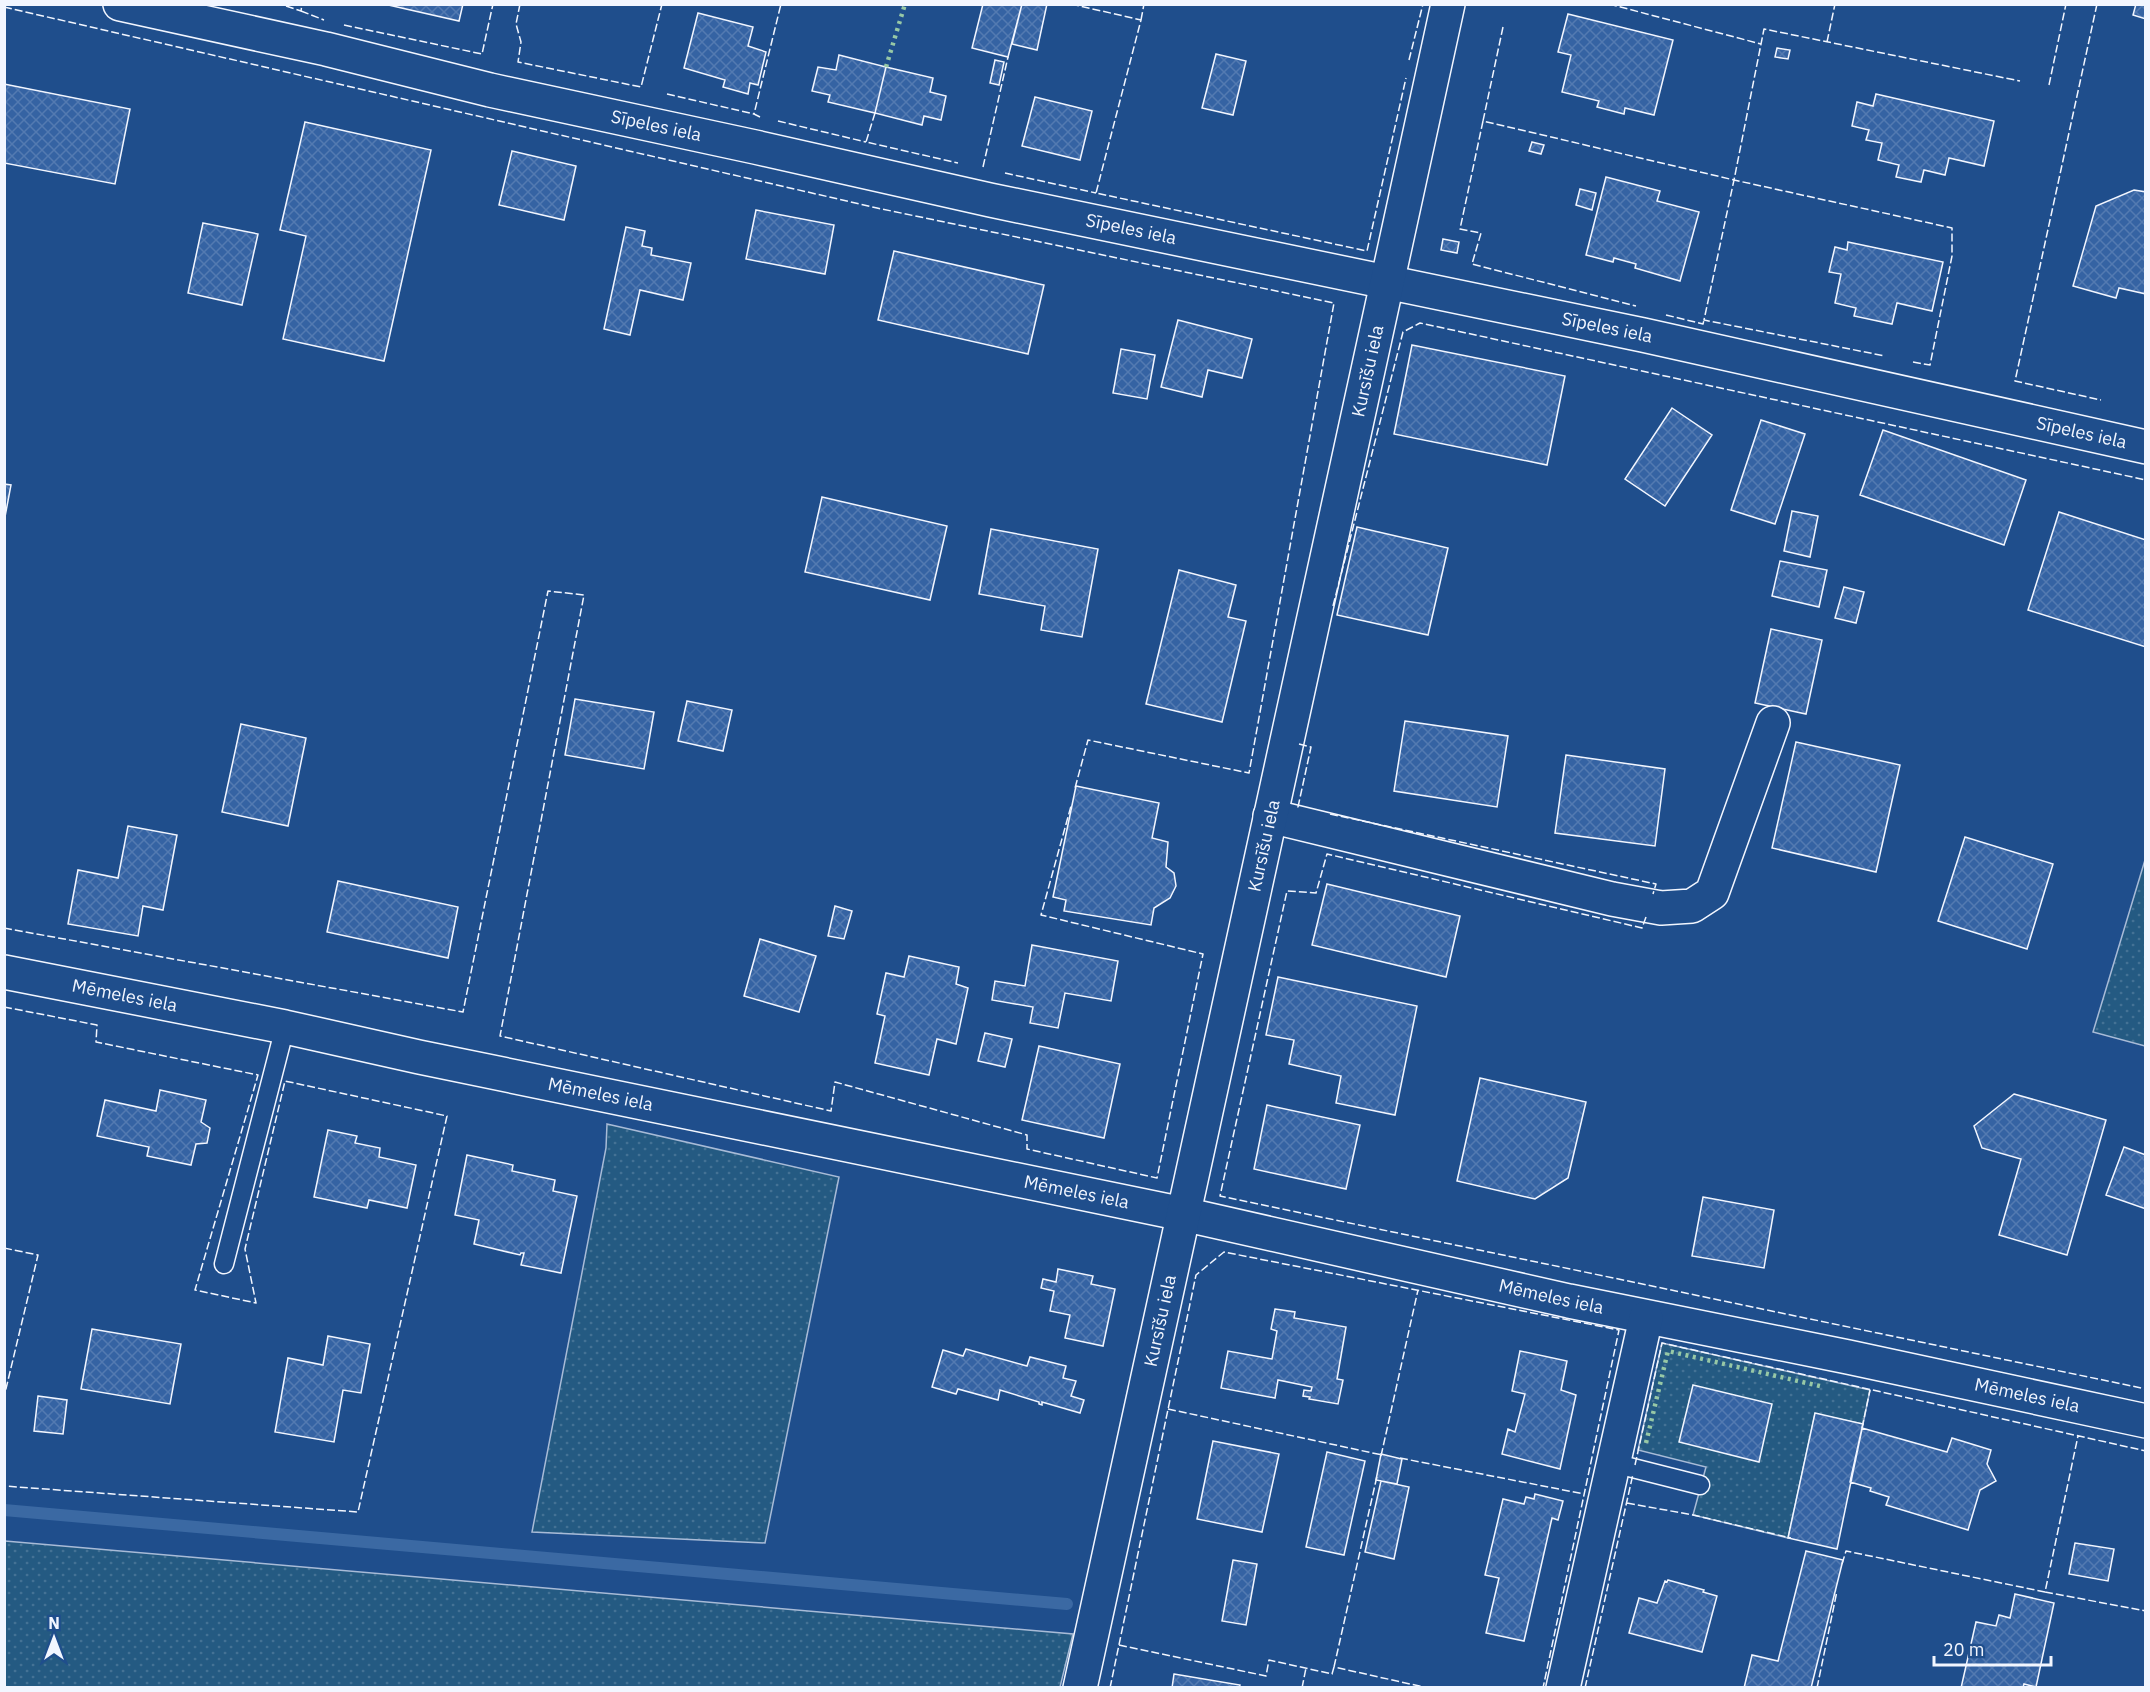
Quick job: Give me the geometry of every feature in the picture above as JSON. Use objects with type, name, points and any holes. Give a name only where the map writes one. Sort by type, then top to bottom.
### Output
[{"type":"street","name":"Sīpeles iela","points":[[120,4],[326,49],[490,90],[990,200],[1643,335],[2145,447]]},
{"type":"street","name":"Kursīšu iela","points":[[1080,1688],[1448,4]]},
{"type":"street","points":[[1270,816],[1612,899],[1661,908],[1692,906],[1712,893],[1773,723]]},
{"type":"street","name":"Mēmeles iela","points":[[4,972],[285,1027],[1183,1214],[1646,1318],[1825,1353],[2145,1421]]},
{"type":"street","points":[[1563,1688],[1646,1318]]},
{"type":"lane","points":[[224,1264],[285,1027]]},
{"type":"lane","points":[[1612,1464],[1700,1485]]},
{"type":"shaded area","points":[[2145,860],[2146,1046],[2093,1032]]},
{"type":"shaded area","points":[[607,1124],[839,1177],[765,1543],[532,1532],[606,1148]]},
{"type":"shaded area","points":[[1662,1343],[1870,1390],[1863,1424],[1815,1414],[1788,1538],[1693,1515],[1706,1467],[1638,1450]]},
{"type":"shaded area","points":[[4,1541],[1073,1634],[1060,1687],[5,1687]]},
{"type":"building","points":[[384,4],[463,4],[459,21]]},
{"type":"building","points":[[983,4],[1022,4],[1008,57],[972,48]]},
{"type":"building","points":[[1022,4],[1047,4],[1037,50],[1012,44]]},
{"type":"building","points":[[2136,4],[2146,4],[2146,19],[2133,15]]},
{"type":"building","points":[[698,13],[753,27],[748,46],[766,52],[758,85],[750,83],[748,94],[723,87],[725,80],[684,68]]},
{"type":"building","points":[[1568,14],[1673,40],[1654,115],[1625,108],[1624,114],[1597,107],[1599,101],[1562,92],[1571,55],[1558,52]]},
{"type":"building","points":[[1777,48],[1790,50],[1788,59],[1775,57]]},
{"type":"building","points":[[1216,54],[1246,61],[1233,115],[1202,108]]},
{"type":"building","points":[[839,55],[886,67],[875,113],[828,102],[830,95],[812,91],[818,67],[836,70]]},
{"type":"building","points":[[995,60],[1004,62],[999,85],[990,83]]},
{"type":"building","points":[[886,67],[933,78],[930,92],[946,96],[941,120],[924,116],[922,125],[875,113]]},
{"type":"building","points":[[4,84],[130,109],[115,184],[4,163]]},
{"type":"building","points":[[1876,94],[1994,121],[1984,166],[1949,158],[1945,175],[1924,170],[1921,182],[1896,177],[1899,165],[1878,160],[1882,143],[1866,140],[1869,130],[1852,126],[1857,102],[1873,106]]},
{"type":"building","points":[[1035,97],[1092,111],[1080,160],[1022,146]]},
{"type":"building","points":[[305,122],[431,150],[384,361],[283,339],[306,236],[280,230]]},
{"type":"building","points":[[1532,142],[1544,145],[1541,154],[1529,151]]},
{"type":"building","points":[[512,151],[576,166],[564,220],[499,205]]},
{"type":"building","points":[[1606,177],[1660,191],[1657,201],[1699,212],[1680,281],[1635,268],[1636,264],[1614,258],[1613,262],[1586,255]]},
{"type":"building","points":[[1580,189],[1596,193],[1592,210],[1576,205]]},
{"type":"building","points":[[2134,190],[2146,192],[2146,294],[2119,288],[2116,298],[2073,286],[2096,206]]},
{"type":"building","points":[[756,210],[834,225],[825,274],[746,259]]},
{"type":"building","points":[[203,223],[258,234],[242,305],[188,293]]},
{"type":"building","points":[[626,227],[645,231],[642,246],[652,248],[651,255],[691,263],[683,300],[640,290],[630,335],[604,329]]},
{"type":"building","points":[[1443,239],[1459,242],[1457,253],[1441,250]]},
{"type":"building","points":[[1848,242],[1943,262],[1932,311],[1897,303],[1892,324],[1854,316],[1856,308],[1835,303],[1841,274],[1829,272],[1835,247],[1847,250]]},
{"type":"building","points":[[894,251],[1044,285],[1028,354],[878,320]]},
{"type":"building","points":[[1178,320],[1252,339],[1242,378],[1208,370],[1202,397],[1161,387]]},
{"type":"building","points":[[1412,345],[1565,376],[1547,465],[1394,434]]},
{"type":"building","points":[[1121,349],[1155,355],[1147,399],[1113,393]]},
{"type":"building","points":[[1672,408],[1712,435],[1665,506],[1625,479]]},
{"type":"building","points":[[1761,420],[1805,434],[1775,524],[1731,510]]},
{"type":"building","points":[[1883,430],[2026,480],[2004,545],[1860,495]]},
{"type":"building","points":[[4,484],[11,485],[4,522]]},
{"type":"building","points":[[822,497],[947,526],[930,600],[805,572]]},
{"type":"building","points":[[1792,511],[1818,516],[1810,557],[1784,551]]},
{"type":"building","points":[[2059,512],[2146,540],[2146,647],[2028,610]]},
{"type":"building","points":[[1357,527],[1448,548],[1428,635],[1337,615]]},
{"type":"building","points":[[991,529],[1098,549],[1082,637],[1041,630],[1045,606],[979,594]]},
{"type":"building","points":[[1780,561],[1827,570],[1819,607],[1772,596]]},
{"type":"building","points":[[1179,570],[1236,585],[1228,617],[1246,621],[1222,722],[1146,704]]},
{"type":"building","points":[[1844,587],[1864,592],[1856,623],[1835,618]]},
{"type":"building","points":[[1771,629],[1822,640],[1806,714],[1755,703]]},
{"type":"building","points":[[575,699],[654,712],[644,769],[565,755]]},
{"type":"building","points":[[687,701],[732,710],[723,751],[678,741]]},
{"type":"building","points":[[1405,721],[1508,736],[1497,807],[1394,791]]},
{"type":"building","points":[[241,724],[306,738],[288,826],[222,812]]},
{"type":"building","points":[[1796,742],[1900,765],[1876,872],[1772,848]]},
{"type":"building","points":[[1566,755],[1665,769],[1655,846],[1555,833]]},
{"type":"building","points":[[1076,786],[1159,803],[1152,838],[1168,842],[1166,867],[1174,873],[1176,886],[1170,898],[1154,908],[1151,925],[1064,911],[1066,900],[1053,897]]},
{"type":"building","points":[[128,826],[177,835],[163,910],[143,906],[138,936],[68,924],[78,870],[118,878]]},
{"type":"building","points":[[1965,837],[2053,864],[2027,949],[1938,921]]},
{"type":"building","points":[[338,881],[458,907],[448,958],[327,932]]},
{"type":"building","points":[[1327,884],[1460,916],[1446,977],[1312,945]]},
{"type":"building","points":[[835,906],[852,911],[844,939],[828,936]]},
{"type":"building","points":[[760,939],[816,956],[799,1012],[744,996]]},
{"type":"building","points":[[1032,945],[1118,961],[1111,1001],[1065,993],[1058,1028],[1030,1023],[1033,1007],[992,1000],[995,981],[1025,986]]},
{"type":"building","points":[[909,956],[959,967],[956,984],[968,988],[956,1044],[937,1039],[929,1075],[875,1063],[885,1016],[877,1014],[886,973],[904,977]]},
{"type":"building","points":[[1278,977],[1417,1006],[1395,1115],[1336,1103],[1341,1076],[1289,1064],[1294,1040],[1266,1035]]},
{"type":"building","points":[[985,1033],[1012,1039],[1005,1067],[978,1061]]},
{"type":"building","points":[[1039,1046],[1120,1064],[1104,1138],[1022,1120]]},
{"type":"building","points":[[1480,1078],[1586,1102],[1568,1178],[1535,1199],[1457,1181]]},
{"type":"building","points":[[160,1090],[206,1100],[201,1122],[210,1128],[207,1143],[196,1144],[191,1165],[147,1156],[149,1147],[97,1136],[105,1100],[156,1111]]},
{"type":"building","points":[[2014,1094],[2106,1120],[2067,1255],[1999,1235],[2021,1159],[1982,1148],[1974,1126]]},
{"type":"building","points":[[1267,1105],[1360,1125],[1346,1189],[1254,1169]]},
{"type":"building","points":[[328,1130],[357,1136],[355,1143],[380,1148],[379,1157],[416,1165],[407,1208],[369,1200],[367,1208],[314,1197]]},
{"type":"building","points":[[2124,1147],[2146,1155],[2146,1209],[2106,1195]]},
{"type":"building","points":[[467,1155],[513,1165],[512,1171],[555,1180],[553,1191],[577,1196],[561,1273],[521,1265],[524,1253],[520,1255],[474,1244],[479,1220],[455,1215]]},
{"type":"building","points":[[1703,1197],[1774,1210],[1764,1268],[1692,1256]]},
{"type":"building","points":[[1058,1269],[1093,1276],[1091,1284],[1115,1289],[1103,1346],[1065,1338],[1070,1315],[1050,1311],[1054,1291],[1041,1288],[1043,1279],[1056,1282]]},
{"type":"building","points":[[1275,1309],[1295,1312],[1294,1318],[1346,1327],[1337,1379],[1343,1380],[1338,1404],[1303,1396],[1304,1390],[1311,1391],[1312,1387],[1278,1380],[1275,1398],[1221,1388],[1228,1351],[1272,1359],[1277,1331],[1271,1329]]},
{"type":"building","points":[[92,1329],[181,1344],[170,1404],[81,1389]]},
{"type":"building","points":[[328,1336],[370,1344],[361,1393],[343,1390],[334,1442],[275,1432],[288,1358],[323,1365]]},
{"type":"building","points":[[966,1349],[1027,1366],[1030,1357],[1066,1366],[1063,1378],[1076,1381],[1071,1396],[1084,1400],[1080,1413],[1042,1402],[1042,1405],[1039,1402],[1000,1390],[998,1400],[958,1389],[956,1394],[932,1387],[943,1350],[963,1356]]},
{"type":"building","points":[[1520,1351],[1567,1361],[1561,1390],[1576,1395],[1560,1469],[1502,1454],[1508,1429],[1515,1432],[1525,1394],[1512,1391]]},
{"type":"building","points":[[1693,1385],[1772,1404],[1759,1462],[1679,1442]]},
{"type":"building","points":[[38,1396],[67,1400],[63,1434],[34,1431]]},
{"type":"building","points":[[1815,1413],[1863,1424],[1837,1549],[1788,1538]]},
{"type":"building","points":[[1862,1428],[1947,1452],[1952,1438],[1991,1450],[1987,1464],[1996,1481],[1980,1490],[1968,1530],[1886,1505],[1889,1497],[1870,1491],[1871,1488],[1850,1482]]},
{"type":"building","points":[[1213,1441],[1279,1454],[1262,1532],[1197,1519]]},
{"type":"building","points":[[1327,1452],[1365,1461],[1344,1555],[1306,1547]]},
{"type":"building","points":[[1381,1454],[1402,1459],[1397,1484],[1376,1480]]},
{"type":"building","points":[[1381,1481],[1409,1487],[1394,1559],[1365,1552]]},
{"type":"building","points":[[1535,1494],[1563,1501],[1558,1520],[1552,1518],[1524,1641],[1486,1633],[1499,1578],[1485,1575],[1503,1499],[1524,1504],[1526,1497],[1534,1499]]},
{"type":"building","points":[[2075,1543],[2114,1549],[2108,1581],[2069,1574]]},
{"type":"building","points":[[1806,1551],[1843,1560],[1811,1688],[1744,1688],[1752,1655],[1778,1661]]},
{"type":"building","points":[[1233,1560],[1257,1564],[1246,1625],[1222,1621]]},
{"type":"building","points":[[1665,1581],[1717,1596],[1702,1652],[1629,1633],[1639,1598],[1657,1603]]},
{"type":"building","points":[[2015,1594],[2054,1603],[2036,1687],[2024,1684],[2023,1688],[1961,1688],[1976,1622],[1996,1626],[1999,1615],[2010,1618]]},
{"type":"building","points":[[1174,1674],[1240,1685],[1239,1688],[1172,1688]]},
{"type":"waterway","points":[[4,1510],[1067,1604]]},
{"type":"hedge","points":[[886,67],[905,4]]},
{"type":"hedge","points":[[1646,1443],[1668,1351],[1824,1387]]},
{"type":"fence","points":[[286,6],[301,11],[302,4]]},
{"type":"fence","points":[[344,25],[482,54],[493,4]]},
{"type":"fence","points":[[520,4],[516,24],[521,42],[518,62],[641,87],[662,4]]},
{"type":"fence","points":[[760,117],[754,114],[781,4]]},
{"type":"fence","points":[[1071,4],[1141,20],[1096,193],[1367,251],[1406,78]]},
{"type":"fence","points":[[1141,20],[1144,4]]},
{"type":"fence","points":[[1409,60],[1423,4]]},
{"type":"fence","points":[[1609,4],[1761,44]]},
{"type":"fence","points":[[1827,42],[1835,4]]},
{"type":"fence","points":[[2049,85],[2066,4]]},
{"type":"fence","points":[[2097,4],[2015,381],[2101,400]]},
{"type":"fence","points":[[4,7],[877,208],[1334,303],[1249,773],[1088,740],[1075,788]]},
{"type":"fence","points":[[301,11],[324,20]]},
{"type":"fence","points":[[1503,27],[1483,121],[1734,180],[1704,320],[1885,356]]},
{"type":"fence","points":[[1913,362],[1930,365],[1952,256],[1952,228],[1734,180],[1764,29],[2020,81]]},
{"type":"fence","points":[[983,167],[1008,57]]},
{"type":"fence","points":[[667,94],[754,114]]},
{"type":"fence","points":[[875,113],[866,142],[958,163]]},
{"type":"fence","points":[[778,121],[866,142]]},
{"type":"fence","points":[[1483,121],[1460,229],[1481,233],[1472,264],[1636,306]]},
{"type":"fence","points":[[1005,173],[1096,193]]},
{"type":"fence","points":[[1666,315],[1703,324],[1704,320]]},
{"type":"fence","points":[[1333,606],[1403,332],[1420,323],[2146,480]]},
{"type":"fence","points":[[4,928],[463,1012],[548,591],[584,595],[500,1036],[831,1111],[835,1082],[1027,1135],[1027,1149],[1157,1178],[1203,954],[1041,915],[1071,806]]},
{"type":"fence","points":[[1299,744],[1311,747],[1298,807],[1300,807]]},
{"type":"fence","points":[[1330,814],[1656,884],[1653,894]]},
{"type":"fence","points":[[1646,917],[1642,928],[1327,854],[1316,893],[1287,891],[1220,1196],[2146,1389]]},
{"type":"fence","points":[[4,1007],[97,1025],[96,1042],[258,1075],[195,1290],[256,1303],[245,1249],[285,1081],[447,1116],[358,1512],[4,1486]]},
{"type":"fence","points":[[4,1248],[38,1255],[4,1397]]},
{"type":"fence","points":[[1110,1688],[1196,1275],[1224,1252],[1619,1330],[1543,1688]]},
{"type":"fence","points":[[1381,1456],[1418,1290]]},
{"type":"fence","points":[[1635,1465],[1662,1343],[2146,1451]]},
{"type":"fence","points":[[1862,1428],[1870,1390]]},
{"type":"fence","points":[[1168,1409],[1382,1455]]},
{"type":"fence","points":[[1842,1564],[1846,1551],[2045,1592],[2078,1436]]},
{"type":"fence","points":[[1400,1458],[1584,1494]]},
{"type":"fence","points":[[1585,1688],[1633,1474]]},
{"type":"fence","points":[[1334,1667],[1377,1476]]},
{"type":"fence","points":[[1627,1503],[1693,1515],[1791,1538]]},
{"type":"fence","points":[[1817,1688],[1837,1591]]},
{"type":"fence","points":[[2045,1592],[2146,1611]]},
{"type":"fence","points":[[1119,1645],[1266,1676],[1269,1660],[1332,1674],[1334,1667],[1428,1688]]},
{"type":"fence","points":[[1302,1688],[1306,1668]]}]
